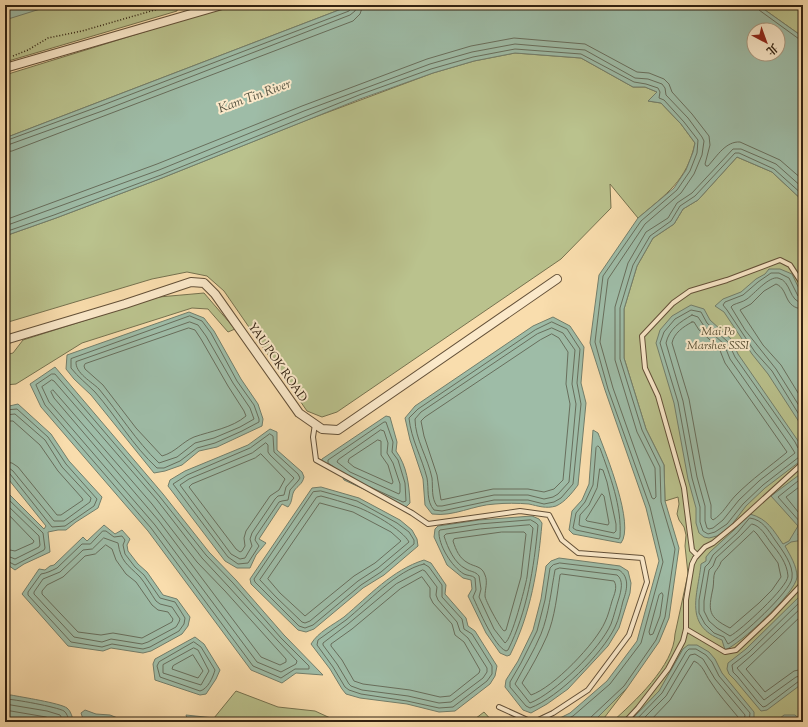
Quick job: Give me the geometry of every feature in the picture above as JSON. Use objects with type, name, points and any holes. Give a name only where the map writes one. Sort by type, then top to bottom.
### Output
[{"type":"street","points":[[5,68],[222,5]]},
{"type":"street","name":"YAU POK ROAD","points":[[5,340],[192,282],[204,283],[215,294],[299,413],[322,428],[338,430],[557,279]]},
{"type":"lane","points":[[696,555],[692,550],[684,488],[667,426],[658,396],[644,368],[642,336],[673,303],[690,291],[727,280],[776,261],[780,260],[790,265],[803,285]]},
{"type":"lane","points":[[315,424],[313,436],[316,460],[412,513],[428,524],[520,511],[549,515],[562,540],[578,553],[642,558],[647,582],[628,635],[588,690],[554,713],[533,722],[499,707]]},
{"type":"lane","points":[[625,722],[638,708],[668,669],[684,641],[686,629],[686,600],[692,564],[696,555],[705,546],[713,543],[803,463]]},
{"type":"lane","points":[[686,629],[725,652],[736,650],[772,616],[803,583]]},
{"type":"path","points":[[8,58],[28,50],[48,38],[82,31],[172,5]]},
{"type":"green space","points":[[5,5],[178,5],[177,11],[5,62]]},
{"type":"green space","points":[[231,5],[352,5],[5,138],[5,75]]},
{"type":"green space","points":[[758,5],[794,5],[803,12],[803,37],[786,25],[786,22],[782,22]]},
{"type":"green space","points":[[515,53],[581,58],[633,87],[645,87],[657,92],[648,101],[661,103],[681,124],[695,143],[687,167],[674,186],[658,202],[638,218],[610,184],[611,208],[561,259],[337,412],[322,417],[307,411],[224,291],[207,276],[187,272],[152,279],[5,323],[5,236],[162,178],[307,120],[433,73],[474,61]]},
{"type":"green space","name":"Mai Po Marshes SSSI","points":[[737,157],[772,172],[803,201],[803,722],[612,722],[641,694],[660,671],[668,658],[673,646],[688,574],[685,546],[686,535],[684,527],[677,514],[679,504],[678,497],[665,501],[664,465],[646,429],[624,358],[624,309],[637,266],[653,238],[674,224],[683,209],[698,200]]},
{"type":"green space","points":[[204,293],[235,329],[228,332],[208,309],[192,308],[82,343],[16,384],[5,385],[5,355],[13,353],[23,340],[159,297]]},
{"type":"green space","points":[[627,688],[601,722],[590,722],[597,718]]},
{"type":"green space","points":[[236,691],[278,707],[315,711],[339,722],[231,722],[214,718]]},
{"type":"green space","points":[[484,712],[493,722],[471,722]]},
{"type":"water","points":[[5,5],[53,5],[5,20]]},
{"type":"water","name":"Kam Tin River","points":[[352,5],[758,5],[782,22],[746,22],[746,62],[786,62],[786,25],[803,37],[803,201],[772,172],[737,157],[698,200],[683,209],[674,224],[653,238],[637,266],[624,309],[624,358],[646,429],[664,465],[665,501],[679,548],[669,618],[659,642],[627,688],[597,718],[590,722],[552,722],[570,713],[607,681],[637,641],[659,561],[646,508],[590,343],[599,275],[638,218],[674,188],[686,170],[693,152],[695,143],[681,124],[661,103],[648,101],[657,92],[645,87],[633,87],[581,58],[515,53],[474,61],[433,73],[360,99],[162,178],[5,236],[5,138]]},
{"type":"water","points":[[769,269],[780,269],[792,274],[803,297],[803,428],[768,374],[752,354],[724,312],[715,306],[723,299],[741,292],[756,279],[765,274]]},
{"type":"water","points":[[691,305],[704,309],[710,320],[731,339],[738,354],[803,448],[803,459],[765,488],[746,506],[730,527],[717,536],[709,538],[704,537],[699,533],[696,523],[696,508],[688,479],[674,403],[656,343],[660,330],[672,316]]},
{"type":"water","points":[[189,312],[204,318],[214,331],[241,379],[258,404],[263,419],[262,426],[217,447],[199,451],[182,465],[154,473],[91,395],[66,369],[67,355]]},
{"type":"water","points":[[553,317],[570,326],[584,347],[581,383],[586,403],[578,485],[565,500],[552,507],[512,503],[479,506],[448,514],[432,514],[425,505],[423,479],[410,440],[405,418],[415,406],[533,326]]},
{"type":"water","points":[[55,367],[163,494],[209,552],[236,580],[284,635],[323,675],[296,673],[282,683],[251,670],[148,531],[41,407],[30,384]]},
{"type":"water","points":[[18,404],[51,434],[69,461],[102,497],[98,508],[66,530],[48,532],[50,552],[24,564],[15,570],[5,563],[5,490],[44,529],[46,526],[5,475],[5,407]]},
{"type":"water","points":[[386,416],[390,417],[397,442],[396,451],[403,463],[407,476],[410,503],[405,508],[344,480],[342,476],[321,462],[322,459]]},
{"type":"water","points":[[270,429],[277,432],[277,450],[302,472],[304,477],[294,491],[291,503],[288,507],[282,504],[259,539],[266,543],[256,555],[250,568],[237,568],[225,561],[168,486],[170,480],[185,471],[248,445]]},
{"type":"water","points":[[593,430],[598,433],[618,489],[624,521],[624,534],[621,543],[573,534],[569,530],[572,511],[582,500],[589,484]]},
{"type":"water","points":[[803,472],[803,540],[791,542],[785,546],[796,569],[797,577],[794,585],[766,618],[742,639],[725,650],[722,640],[710,634],[697,618],[696,598],[701,564],[706,561],[706,557],[710,552],[750,514],[766,522],[783,544],[789,541],[798,526],[771,496]]},
{"type":"water","points":[[321,487],[359,498],[400,520],[412,530],[417,539],[418,546],[384,575],[363,588],[314,629],[306,632],[298,630],[251,584],[250,579],[312,488]]},
{"type":"water","points":[[532,516],[539,519],[542,523],[536,574],[523,623],[510,655],[507,656],[500,653],[486,633],[468,596],[472,589],[471,580],[463,578],[447,565],[434,537],[435,529],[438,526],[479,520]]},
{"type":"water","points":[[104,525],[115,534],[122,530],[130,539],[127,545],[128,551],[138,564],[147,572],[163,595],[177,599],[190,617],[188,626],[182,634],[151,651],[143,653],[111,648],[103,651],[68,646],[22,594],[39,569],[45,570],[54,565],[83,537],[87,541]]},
{"type":"water","points":[[559,558],[620,566],[628,571],[631,583],[630,593],[619,628],[608,646],[568,689],[531,713],[523,710],[505,687],[506,680],[518,661],[533,630],[541,599],[546,566],[551,561]]},
{"type":"water","points":[[424,560],[431,563],[446,585],[445,594],[466,618],[468,626],[475,631],[497,666],[495,676],[490,684],[455,711],[439,712],[407,704],[360,698],[346,694],[330,669],[311,644],[322,632],[344,617],[381,584],[412,564]]},
{"type":"water","points":[[803,593],[803,683],[767,710],[761,711],[729,674],[727,669],[728,663],[746,649]]},
{"type":"water","points":[[195,637],[204,644],[220,670],[206,694],[200,695],[155,680],[153,664],[155,659]]},
{"type":"water","points":[[688,645],[697,645],[709,652],[715,659],[722,673],[754,712],[753,722],[629,722],[659,691],[683,649]]},
{"type":"water","points":[[11,695],[63,706],[70,711],[74,722],[5,722],[5,696]]},
{"type":"water","points":[[85,710],[96,714],[110,715],[128,722],[84,722],[81,713]]},
{"type":"water","points":[[186,715],[214,718],[227,722],[188,722]]},
{"type":"water","points":[[784,715],[795,715],[803,722],[775,722]]}]
